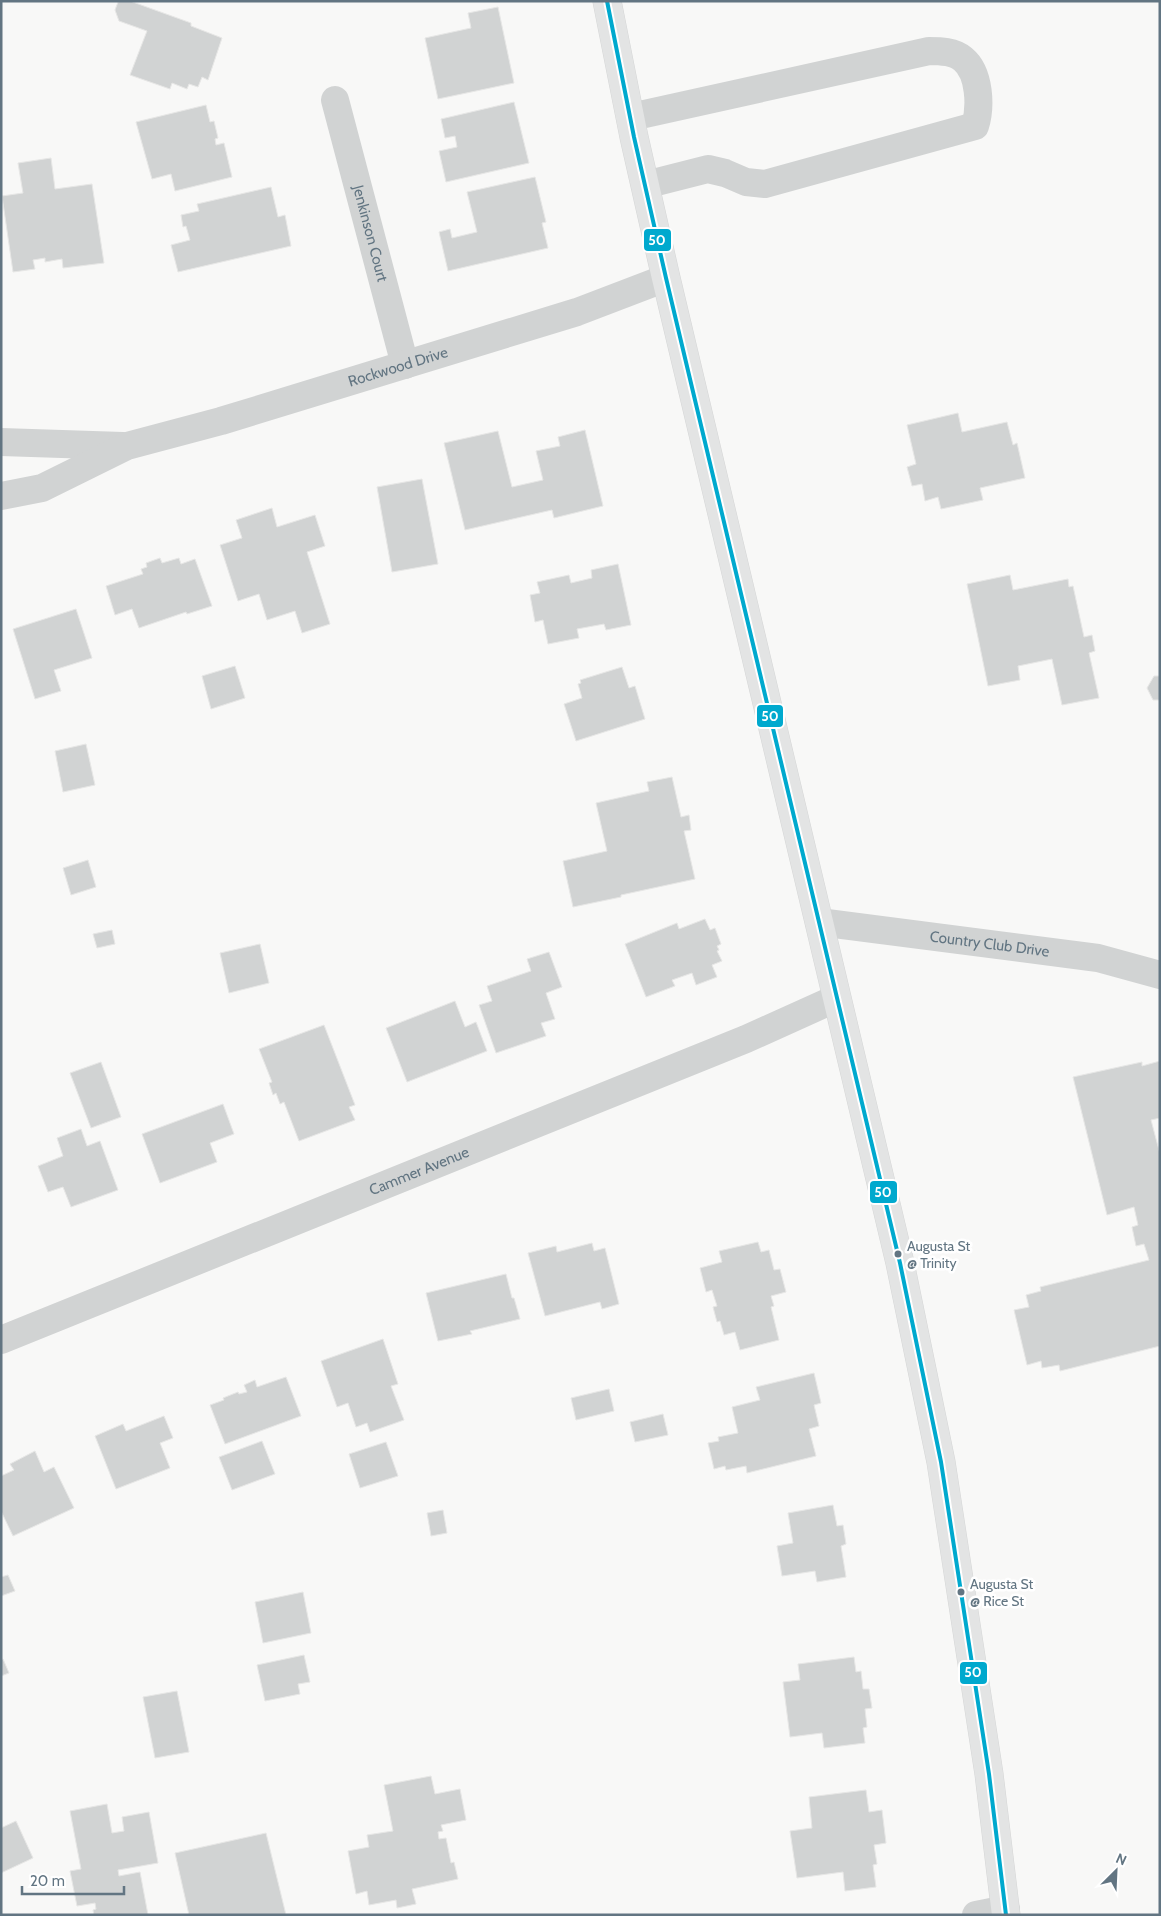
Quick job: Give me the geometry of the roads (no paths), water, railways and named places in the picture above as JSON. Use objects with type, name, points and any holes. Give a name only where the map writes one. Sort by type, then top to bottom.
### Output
[{"type":"main road","points":[[607,1],[630,117],[666,278],[900,1263],[941,1462],[988,1765],[1006,1912]]},
{"type":"street","points":[[630,117],[929,51],[948,52],[963,58],[972,72],[979,92],[979,115],[975,126],[765,184],[746,182],[725,173],[708,169],[645,185]]},
{"type":"street","name":"Jenkinson Court","points":[[335,100],[405,365]]},
{"type":"street","name":"Rockwood Drive","points":[[1,496],[42,488],[128,446],[221,421],[577,312],[666,278]]},
{"type":"street","name":"Rockwood Drive","points":[[1,442],[128,446]]},
{"type":"street","name":"Country Club Drive","points":[[819,922],[1098,958],[1160,975]]},
{"type":"street","name":"Cammer Avenue","points":[[1,1340],[746,1039],[837,998]]},
{"type":"street","points":[[976,1915],[1006,1912]]},
{"type":"place","name":"Augusta St @ Trinity","points":[[898,1254]]},
{"type":"place","name":"Augusta St @ Rice St","points":[[961,1592]]}]
